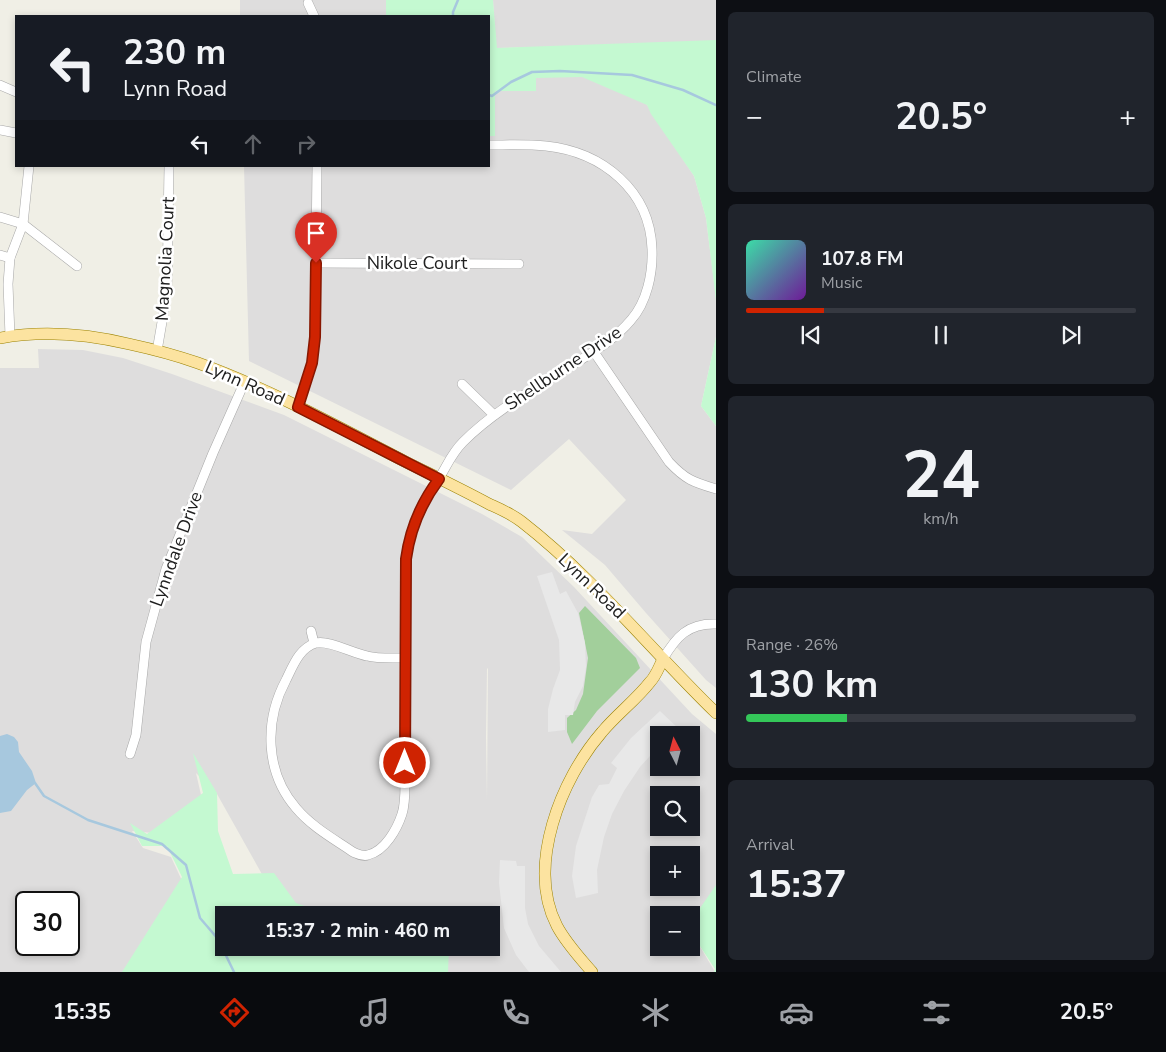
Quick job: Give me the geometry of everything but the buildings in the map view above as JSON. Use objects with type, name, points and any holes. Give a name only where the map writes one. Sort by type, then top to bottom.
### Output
[{"type":"main road","name":"Lynn Road","points":[[5,337],[42,334],[78,335],[113,340],[157,350],[197,363],[245,382],[298,407],[521,521],[578,570],[680,678],[716,713]]},
{"type":"main road","points":[[592,972],[562,934],[548,902],[546,870],[554,822],[567,786],[590,746],[651,682],[663,659]]},
{"type":"street","points":[[308,4],[314,15]]},
{"type":"street","points":[[0,85],[15,92]]},
{"type":"street","points":[[0,130],[15,133]]},
{"type":"street","name":"Shellburne Drive","points":[[368,856],[379,850],[388,841],[402,814],[405,791],[406,559],[408,542],[419,512],[451,456],[463,442],[494,416],[610,341],[632,320],[640,308],[649,283],[652,238],[647,218],[635,194],[617,175],[593,159],[572,151],[546,146],[490,144]]},
{"type":"street","points":[[5,337],[10,258],[24,224],[29,167]]},
{"type":"street","name":"Magnolia Court","points":[[157,350],[167,293],[169,167]]},
{"type":"street","points":[[298,407],[312,363],[315,337],[316,167]]},
{"type":"street","points":[[0,217],[24,224],[77,266]]},
{"type":"street","points":[[0,255],[10,258]]},
{"type":"street","name":"Nikole Court","points":[[316,263],[519,264]]},
{"type":"street","points":[[594,352],[669,462],[682,476],[693,482],[716,489]]},
{"type":"street","name":"Lynndale Drive","points":[[130,754],[136,735],[146,642],[166,569],[212,453],[245,382]]},
{"type":"street","points":[[462,384],[494,416]]},
{"type":"street","points":[[663,659],[673,642],[683,632],[696,626],[716,624]]},
{"type":"street","points":[[311,631],[314,644]]},
{"type":"street","points":[[370,865],[368,856],[353,852],[310,822],[296,809],[286,795],[272,760],[270,735],[272,718],[277,697],[296,659],[306,648],[314,644],[324,642],[368,656],[405,658]]},
{"type":"shaded area","points":[[240,0],[386,0],[386,15],[240,15]]},
{"type":"shaded area","points":[[493,0],[716,0],[716,42],[582,46],[647,105],[694,176],[706,218],[716,298],[716,337],[701,406],[716,426],[716,688],[706,680],[605,565],[562,530],[592,534],[626,500],[569,439],[511,490],[249,361],[244,167],[490,167],[490,91],[536,91],[534,47],[496,48]]},
{"type":"shaded area","points":[[38,349],[83,350],[123,358],[284,415],[482,514],[522,537],[574,587],[692,714],[716,734],[716,892],[700,913],[700,906],[650,906],[650,956],[700,956],[700,946],[715,972],[425,972],[417,956],[500,956],[500,906],[295,906],[272,892],[217,794],[196,773],[201,795],[152,833],[132,831],[143,848],[171,857],[184,885],[138,972],[0,972],[0,368],[39,368]],"holes":[[[488,669],[487,800],[486,737]]]},
{"type":"shaded area","points":[[552,572],[560,594],[566,591],[578,613],[585,643],[586,667],[583,686],[575,702],[573,715],[565,715],[565,730],[548,732],[548,709],[560,670],[559,640],[537,576]]},
{"type":"shaded area","points":[[660,711],[676,726],[650,726],[650,756],[624,791],[612,814],[604,837],[597,870],[598,893],[576,898],[572,876],[576,846],[592,797],[599,785],[609,784],[617,768],[611,763],[631,738]]},
{"type":"shaded area","points":[[500,860],[516,861],[517,866],[525,866],[525,908],[528,924],[539,946],[561,972],[529,972],[516,955],[504,928],[499,883]]},
{"type":"green space","points":[[386,0],[493,0],[497,48],[716,40],[716,301],[706,218],[694,176],[651,114],[647,105],[582,77],[536,78],[536,91],[495,91],[495,136],[490,136],[490,15],[386,15]]},
{"type":"green space","points":[[716,337],[716,426],[701,406]]},
{"type":"green space","points":[[585,606],[636,658],[640,668],[597,711],[572,744],[567,732],[567,718],[576,710],[583,694],[588,658],[579,613]]},
{"type":"green space","points":[[193,753],[217,793],[218,831],[233,874],[274,873],[296,903],[304,906],[215,906],[215,956],[449,956],[448,972],[122,972],[182,877],[167,846],[142,846],[130,823],[147,834],[203,793]]},
{"type":"green space","points":[[716,885],[716,972],[714,972],[715,969],[700,946],[700,908]]},
{"type":"water","points":[[7,734],[14,737],[18,742],[19,752],[32,771],[36,783],[27,790],[11,811],[0,813],[0,736]]},
{"type":"waterway","points":[[453,15],[458,0]]},
{"type":"waterway","points":[[490,95],[492,96],[511,82],[532,72],[560,71],[632,75],[683,90],[716,105]]},
{"type":"waterway","points":[[35,783],[44,796],[88,820],[162,844],[186,865],[200,918],[218,939],[234,972]]},
{"type":"route","points":[[316,263],[315,337],[312,363],[304,394],[298,407],[439,479],[430,490],[414,522],[408,542],[406,559],[405,763]]}]
